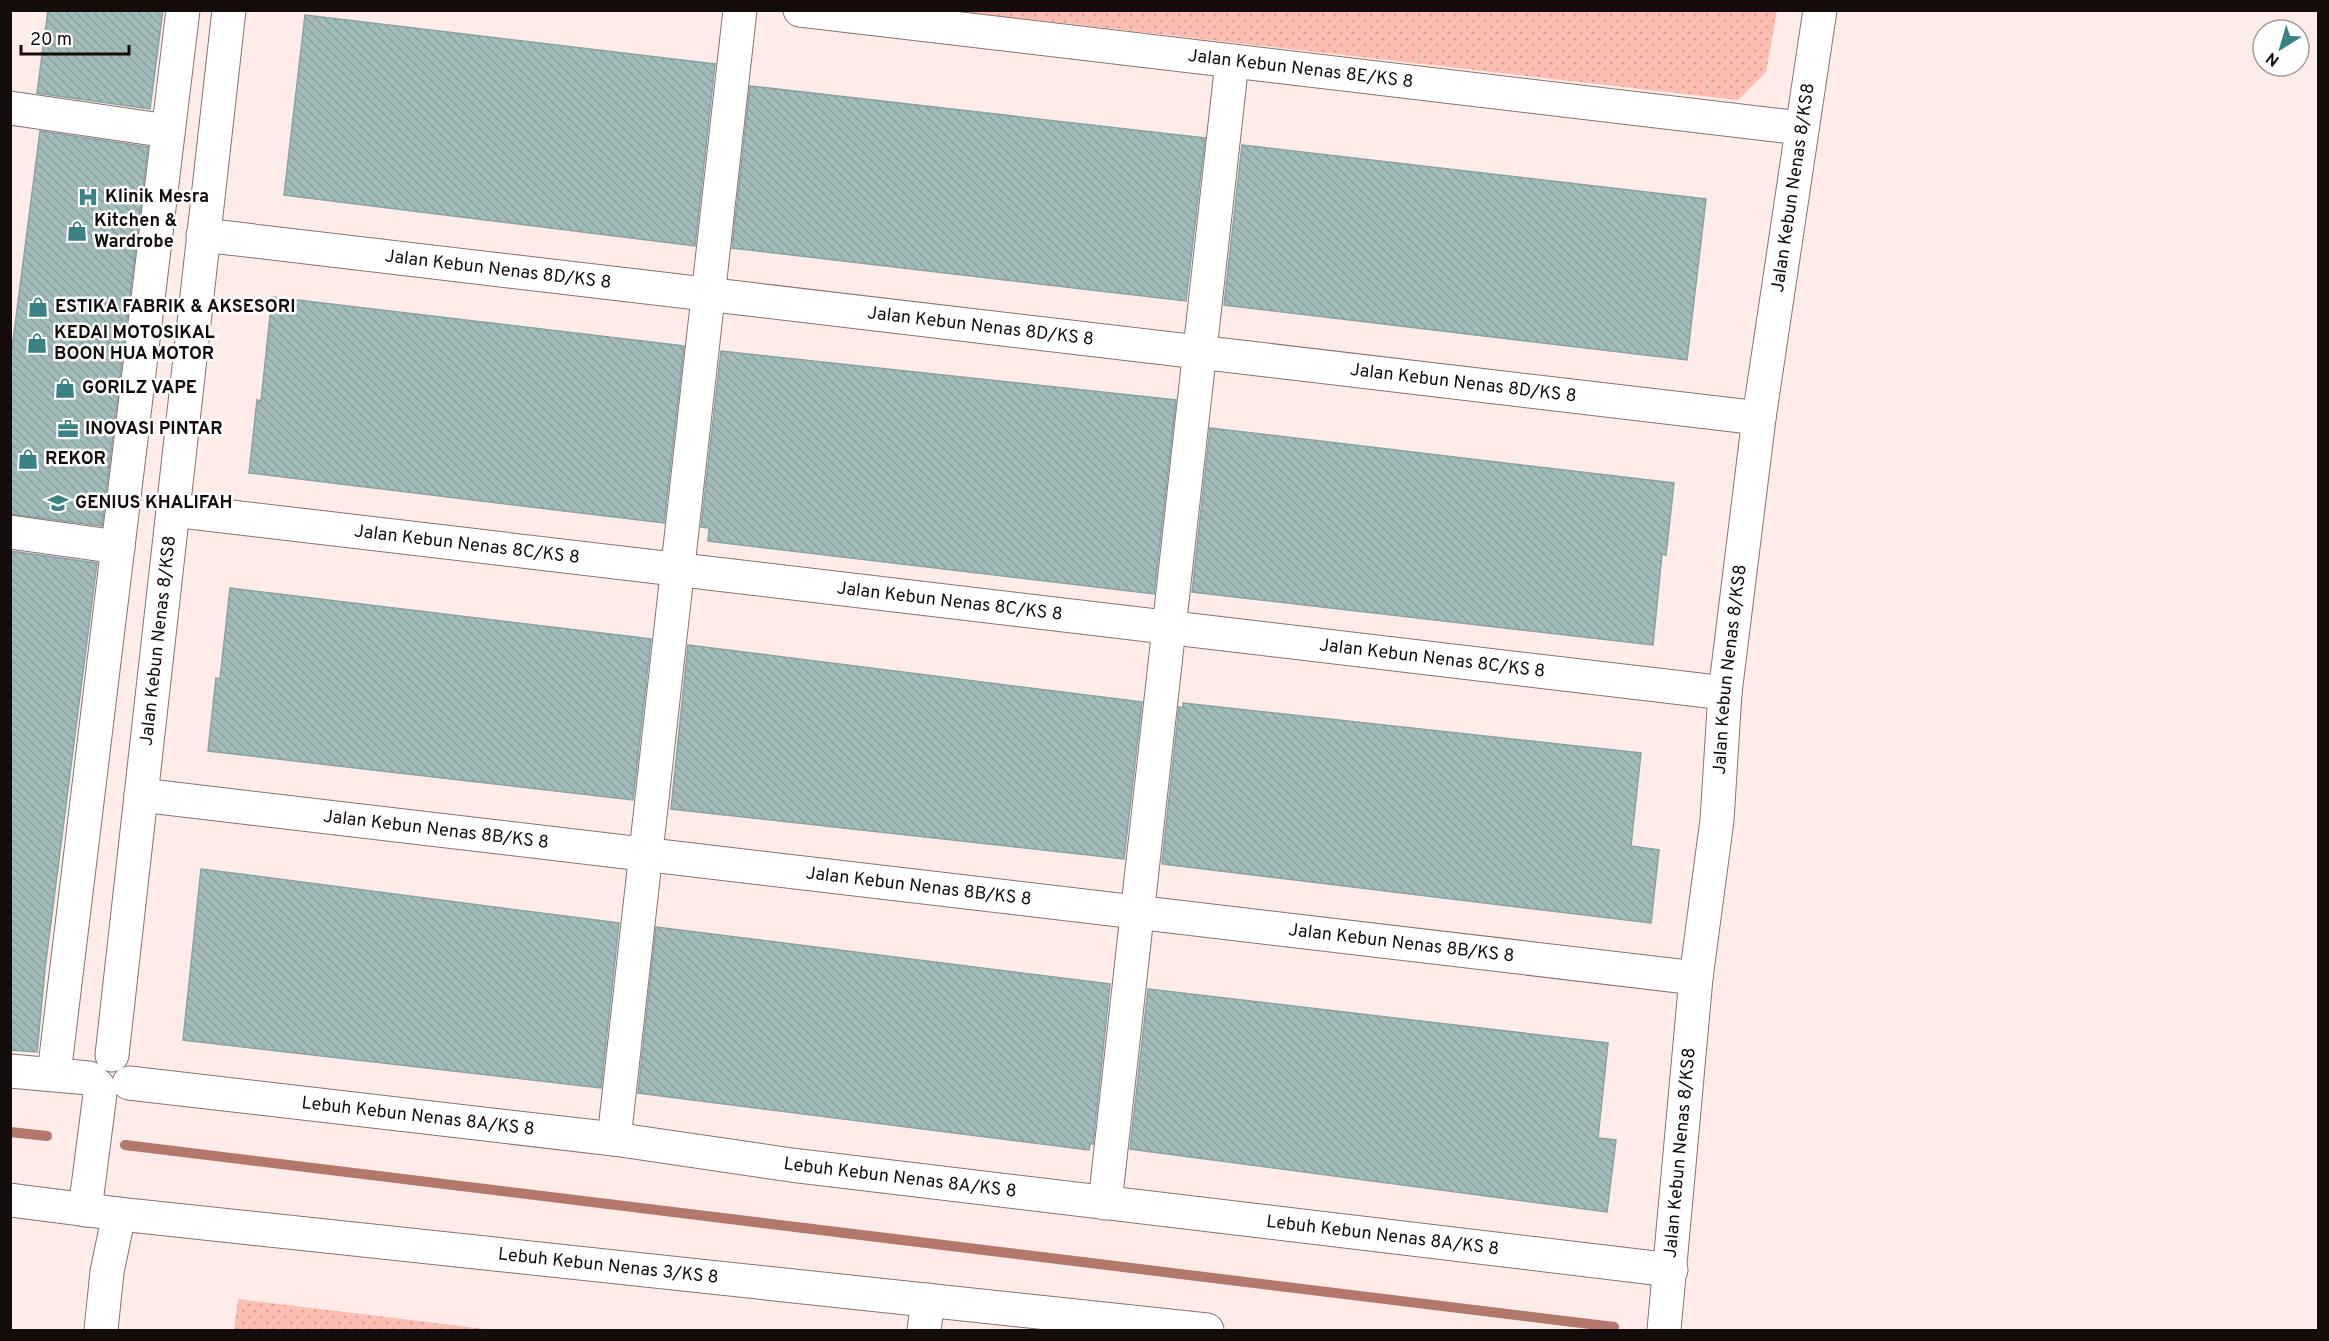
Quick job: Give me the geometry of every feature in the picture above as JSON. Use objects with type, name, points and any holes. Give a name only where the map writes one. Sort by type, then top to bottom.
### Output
[{"type":"street","points":[[54,1074],[183,10]]},
{"type":"street","name":"Jalan Kebun Nenas 8/KS8","points":[[112,1055],[228,10]]},
{"type":"street","points":[[614,1139],[740,10]]},
{"type":"street","name":"Jalan Kebun Nenas 8E/KS 8","points":[[800,10],[1801,128]]},
{"type":"street","name":"Jalan Kebun Nenas 8/KS8","points":[[1664,1330],[1696,978],[1717,820],[1725,693],[1759,418],[1820,10]]},
{"type":"street","points":[[1105,1203],[1232,62]]},
{"type":"street","points":[[10,108],[168,131]]},
{"type":"street","name":"Jalan Kebun Nenas 8D/KS 8","points":[[203,235],[1759,418]]},
{"type":"street","name":"Jalan Kebun Nenas 8C/KS 8","points":[[173,510],[1725,693]]},
{"type":"street","points":[[10,532],[118,547]]},
{"type":"street","name":"Jalan Kebun Nenas 8B/KS 8","points":[[141,795],[1696,978]]},
{"type":"street","points":[[10,1071],[89,1078],[98,1086],[115,1089],[85,1210]]},
{"type":"street","name":"Lebuh Kebun Nenas 8A/KS 8","points":[[115,1089],[614,1139],[791,1165],[1671,1270]]},
{"type":"street","name":"Lebuh Kebun Nenas 3/KS 8","points":[[10,1200],[926,1315],[1207,1330]]},
{"type":"street","points":[[100,1330],[107,1272],[119,1214]]},
{"type":"shaded area","points":[[956,11],[1777,11],[1766,72],[1738,100]]},
{"type":"shaded area","points":[[238,1299],[493,1330],[234,1330]]},
{"type":"building","points":[[48,10],[163,10],[150,109],[37,93]]},
{"type":"building","points":[[305,15],[715,64],[695,246],[284,195]]},
{"type":"building","points":[[750,86],[1205,138],[1186,301],[732,248]]},
{"type":"building","points":[[40,131],[148,147],[102,526],[10,514],[10,364]]},
{"type":"building","points":[[1242,145],[1706,199],[1687,360],[1224,305]]},
{"type":"building","points":[[272,297],[684,346],[664,523],[249,473],[257,400],[261,401]]},
{"type":"building","points":[[721,351],[1176,400],[1154,594],[708,541],[709,528],[701,527]]},
{"type":"building","points":[[1210,428],[1674,483],[1666,555],[1662,554],[1653,645],[1192,592]]},
{"type":"building","points":[[10,551],[97,563],[45,969],[37,1052],[10,1050]]},
{"type":"building","points":[[230,588],[651,639],[633,800],[208,751],[216,678],[220,679]]},
{"type":"building","points":[[688,645],[1142,702],[1124,859],[671,809]]},
{"type":"building","points":[[1183,703],[1641,753],[1631,846],[1659,850],[1651,923],[1163,864],[1179,707],[1183,708]]},
{"type":"building","points":[[201,869],[619,923],[601,1088],[183,1040]]},
{"type":"building","points":[[656,927],[1110,984],[1093,1144],[1090,1144],[1089,1150],[638,1093]]},
{"type":"building","points":[[1148,989],[1608,1043],[1598,1138],[1616,1140],[1607,1212],[1130,1149]]},
{"type":"waterway","points":[[10,1132],[47,1136]]},
{"type":"waterway","points":[[125,1145],[1614,1327]]},
{"type":"place","name":"Klinik Mesra","points":[[88,197]]},
{"type":"place","name":"Kitchen & Wardrobe","points":[[77,231]]},
{"type":"place","name":"ESTIKA FABRIK & AKSESORI","points":[[38,307]]},
{"type":"place","name":"KEDAI MOTOSIKAL BOON HUA MOTOR","points":[[37,343]]},
{"type":"place","name":"GORILZ VAPE","points":[[65,388]]},
{"type":"place","name":"INOVASI PINTAR","points":[[68,429]]},
{"type":"place","name":"REKOR","points":[[28,459]]},
{"type":"place","name":"GENIUS KHALIFAH","points":[[58,503]]}]
